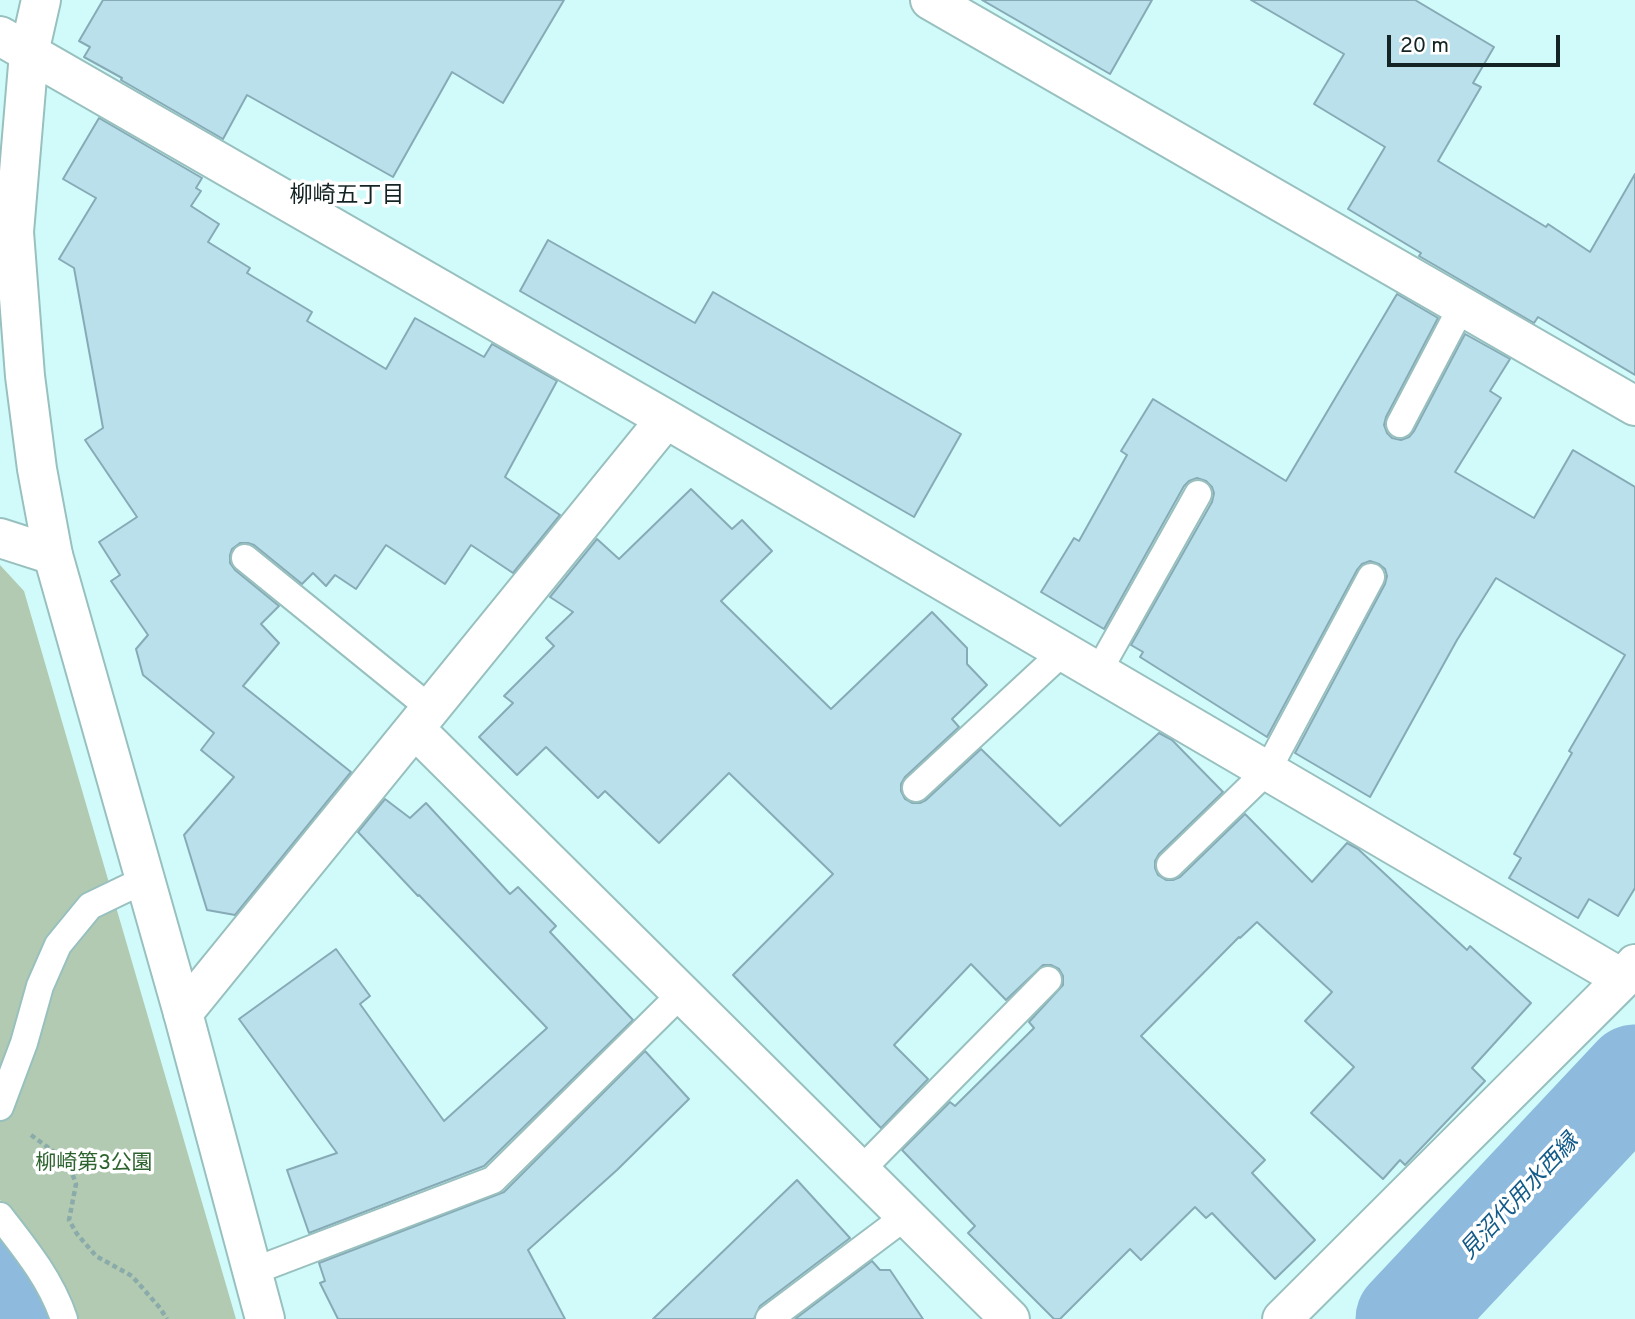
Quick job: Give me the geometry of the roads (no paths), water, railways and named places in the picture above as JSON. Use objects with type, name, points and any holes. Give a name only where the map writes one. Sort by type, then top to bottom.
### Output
[{"type":"street","points":[[41,0],[14,44],[14,232],[26,389],[37,469],[53,555],[146,879],[265,1319]]},
{"type":"street","points":[[930,0],[1635,406]]},
{"type":"street","points":[[14,44],[666,419],[1267,771],[1629,972],[1282,1319]]},
{"type":"street","points":[[183,1013],[666,419]]},
{"type":"street","points":[[0,538],[53,555]]},
{"type":"street","points":[[423,719],[682,993],[1010,1319]]},
{"type":"lane","points":[[1400,424],[1462,306]]},
{"type":"lane","points":[[1098,671],[1198,494]]},
{"type":"lane","points":[[245,558],[423,719]]},
{"type":"lane","points":[[1170,865],[1267,771],[1371,577]]},
{"type":"lane","points":[[916,788],[1064,652]]},
{"type":"lane","points":[[0,1107],[24,1042],[40,986],[58,945],[90,906],[146,879]]},
{"type":"lane","points":[[860,1171],[1048,981]]},
{"type":"lane","points":[[251,1272],[493,1180],[682,993]]},
{"type":"lane","points":[[0,1216],[32,1257],[57,1300],[64,1319]]},
{"type":"lane","points":[[769,1319],[906,1216]]},
{"type":"waterway","name":"見沼代用水西縁","points":[[1407,1319],[1635,1076]]},
{"type":"waterway","name":"見沼代用水西縁","points":[[0,1282],[24,1319]]},
{"type":"district","name":"柳崎五丁目","points":[[347,197]]},
{"type":"park label","name":"柳崎第3公園","points":[[94,1165]]}]
